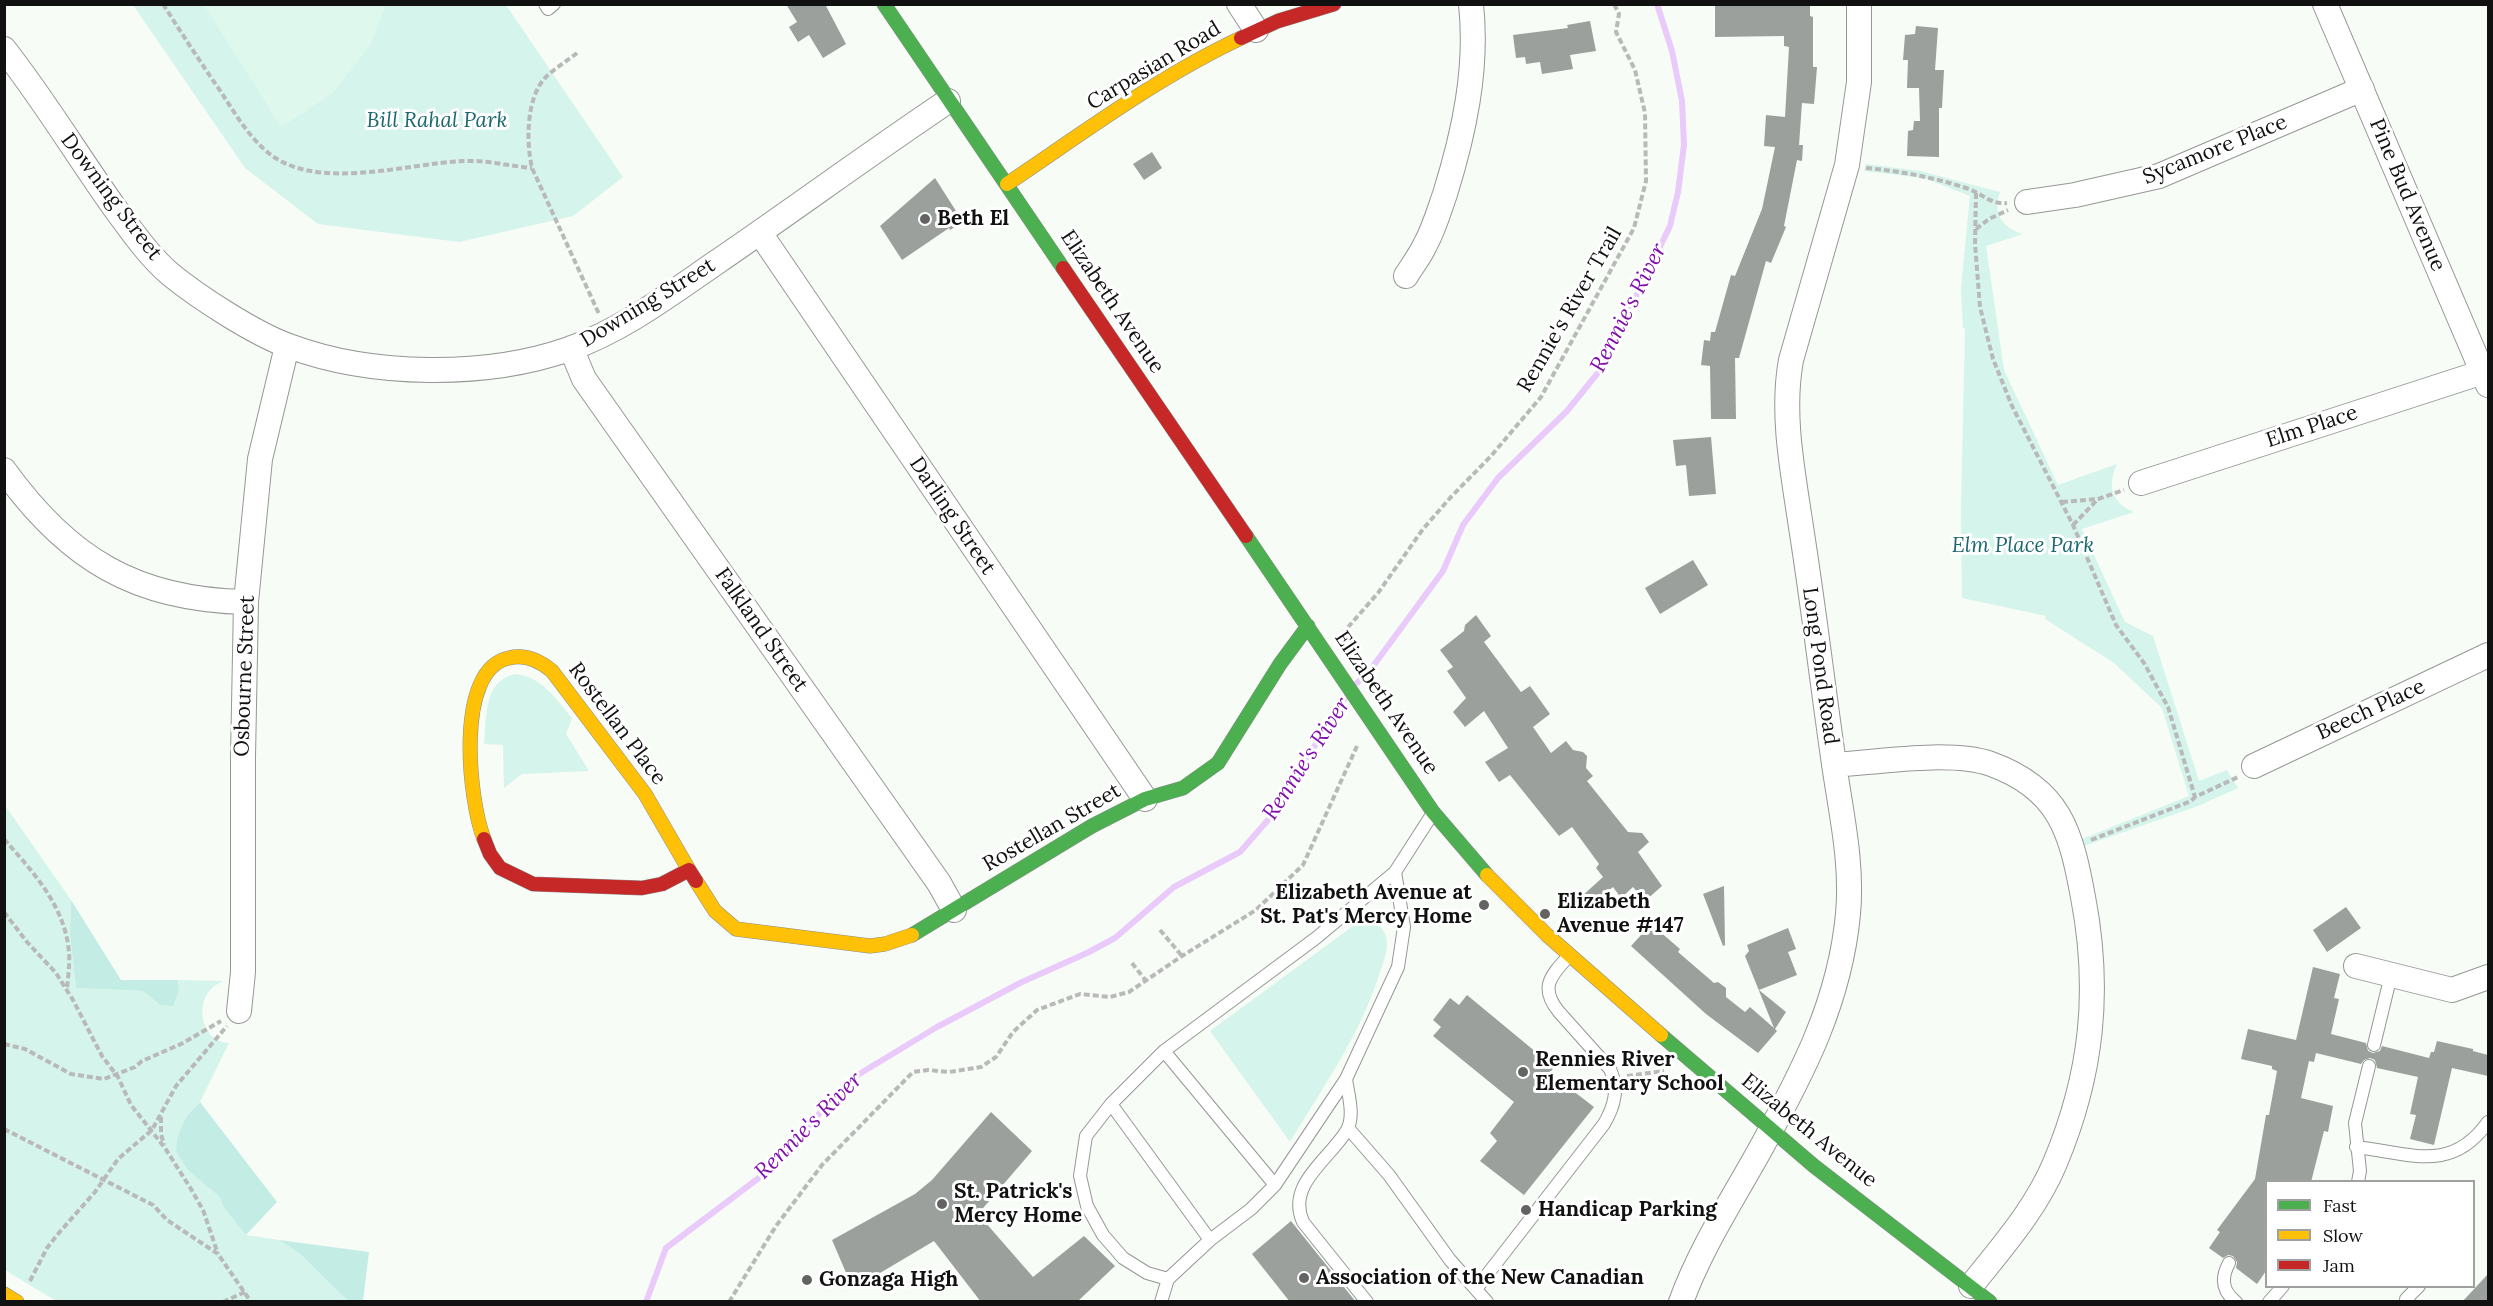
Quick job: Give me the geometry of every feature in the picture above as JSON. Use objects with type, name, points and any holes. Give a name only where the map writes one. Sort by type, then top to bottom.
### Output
[{"type":"street","name":"Elizabeth Avenue","points":[[884,4],[948,101],[1337,667],[1433,812],[1460,847],[1568,957],[1790,1146],[1990,1302]]},
{"type":"street","points":[[1239,4],[1256,30]]},
{"type":"street","name":"Carpasian Road","points":[[1007,184],[1161,81],[1201,57],[1256,30],[1334,4]]},
{"type":"street","points":[[1406,276],[1426,245],[1439,212],[1461,137],[1469,95],[1472,62],[1472,4]]},
{"type":"street","name":"Long Pond Road","points":[[1681,1301],[1704,1248],[1771,1128],[1827,1014],[1843,953],[1848,911],[1845,830],[1790,456],[1787,381],[1846,165],[1859,82],[1859,4]]},
{"type":"street","name":"Pine Bud Avenue","points":[[2325,4],[2486,378]]},
{"type":"street","name":"Downing Street","points":[[4,50],[91,175],[150,254],[170,274],[215,306],[287,346],[362,364],[415,369],[495,366],[534,359],[571,348],[603,334],[661,300],[948,101]]},
{"type":"street","name":"Sycamore Place","points":[[2027,202],[2159,176],[2362,89]]},
{"type":"street","name":"Darling Street","points":[[760,233],[1145,799]]},
{"type":"street","name":"Osbourne Street","points":[[239,1011],[243,972],[246,602],[260,459],[287,346]]},
{"type":"street","name":"Falkland Street","points":[[571,348],[584,379],[939,883],[954,910]]},
{"type":"street","name":"Elm Place","points":[[2141,483],[2486,378]]},
{"type":"street","points":[[4,471],[30,506],[77,550],[112,573],[155,590],[207,600],[246,602]]},
{"type":"street","name":"Rostellan Street","points":[[954,910],[1092,826],[1145,799],[1183,788],[1218,763],[1280,664],[1308,626]]},
{"type":"street","name":"Beech Place","points":[[2254,766],[2488,655]]},
{"type":"street","name":"Rostellan Place","points":[[689,870],[662,884],[642,888],[533,884],[516,878],[499,867],[480,826],[474,795],[472,762],[472,729],[477,691],[485,673],[496,662],[525,657],[540,661],[552,671],[640,787],[689,870],[725,923],[736,929],[853,945],[885,944],[907,938],[954,910]]},
{"type":"street","points":[[1834,765],[1946,757],[1970,758],[1992,765],[2016,776],[2041,793],[2057,813],[2073,846],[2085,905],[2092,961],[2092,1007],[2087,1059],[2078,1099],[2054,1165],[2019,1227],[1971,1286]]},
{"type":"street","points":[[2356,966],[2452,990],[2488,977]]},
{"type":"street","points":[[4,1294],[17,1302]]},
{"type":"lane","points":[[545,4],[548,9],[554,4]]},
{"type":"lane","points":[[1168,1279],[1147,1273],[1123,1258],[1103,1235],[1088,1206],[1080,1176],[1081,1154],[1086,1136],[1111,1104],[1164,1051],[1316,938],[1395,872],[1433,812]]},
{"type":"lane","points":[[1161,1302],[1168,1279],[1210,1240],[1251,1209],[1275,1185],[1346,1079],[1398,967],[1404,927],[1395,872]]},
{"type":"lane","points":[[1476,1289],[1604,1124],[1614,1107],[1614,1078],[1610,1069],[1552,1003],[1548,994],[1555,970],[1568,957]]},
{"type":"lane","points":[[2374,1045],[2391,975]]},
{"type":"lane","points":[[1164,1051],[1275,1185]]},
{"type":"lane","points":[[2359,1176],[2355,1123],[2369,1066]]},
{"type":"lane","points":[[1346,1079],[1351,1111],[1348,1128],[1302,1187],[1299,1207],[1303,1222],[1367,1302]]},
{"type":"lane","points":[[1111,1104],[1210,1240]]},
{"type":"lane","points":[[2356,1147],[2417,1156],[2442,1156],[2457,1150],[2478,1136],[2488,1122]]},
{"type":"lane","points":[[1348,1128],[1389,1175],[1450,1260],[1487,1302]]},
{"type":"lane","points":[[2229,1263],[2224,1273],[2224,1283],[2227,1292],[2236,1302]]},
{"type":"lane","points":[[2269,1302],[2282,1288]]},
{"type":"lane","points":[[2409,1302],[2406,1299],[2418,1288]]},
{"type":"path","points":[[163,4],[245,127],[265,150],[282,161],[319,172],[343,174],[365,174],[416,165],[466,161],[532,168]]},
{"type":"path","name":"Rennie's River Trail","points":[[1337,639],[1378,593],[1423,529],[1491,456],[1541,397],[1634,228],[1646,181],[1645,113],[1635,70],[1616,32],[1618,14],[1614,4]]},
{"type":"path","points":[[577,53],[545,78],[537,91],[530,118],[527,147],[532,168],[600,317]]},
{"type":"path","points":[[1862,168],[1923,175],[1970,189],[1996,204],[2027,202]]},
{"type":"path","points":[[1976,193],[1980,307],[1993,359],[2012,406],[2073,525],[2116,625],[2144,663],[2168,707],[2195,797]]},
{"type":"path","points":[[1976,230],[1998,214],[2027,202]]},
{"type":"path","points":[[2061,502],[2098,499],[2073,525]]},
{"type":"path","points":[[729,1302],[776,1226],[822,1165],[913,1072],[928,1070],[949,1072],[981,1068],[996,1057],[1013,1032],[1037,1010],[1080,994],[1110,997],[1129,992],[1256,910],[1303,865],[1357,745]]},
{"type":"path","points":[[2073,846],[2191,801],[2195,797],[2232,782],[2254,766]]},
{"type":"path","points":[[4,839],[54,902],[61,916],[69,952],[67,992]]},
{"type":"path","points":[[4,912],[27,942],[56,973],[102,1056],[116,1074],[131,1106],[165,1148],[203,1210],[218,1254],[251,1302]]},
{"type":"path","points":[[1160,930],[1182,956]]},
{"type":"path","points":[[1132,963],[1146,981]]},
{"type":"path","points":[[4,1044],[25,1049],[71,1074],[104,1079],[135,1067],[142,1061],[181,1044],[239,1011]]},
{"type":"path","points":[[26,1289],[47,1248],[105,1179],[118,1159],[152,1130],[176,1086],[239,1011]]},
{"type":"path","points":[[1614,1078],[1674,1069]]},
{"type":"path","points":[[162,1114],[161,1134],[165,1148]]},
{"type":"path","points":[[4,1129],[153,1205],[167,1220],[218,1254]]},
{"type":"path","points":[[223,1302],[245,1292]]},
{"type":"green space","name":"Bill Rahal Park","points":[[133,5],[506,5],[623,177],[573,216],[459,242],[318,224],[245,168]]},
{"type":"green space","points":[[204,5],[386,5],[370,46],[332,94],[281,127]]},
{"type":"green space","name":"Elm Place Park","points":[[1866,164],[1920,171],[2000,192],[1997,207],[2001,219],[2010,228],[2023,234],[1986,246],[2004,370],[2058,485],[2117,464],[2112,479],[2113,492],[2120,504],[2134,512],[2082,529],[2125,622],[2153,636],[2199,781],[2227,770],[2238,788],[2198,806],[2084,846],[2082,839],[2189,796],[2162,708],[2114,663],[2045,619],[2046,616],[1962,598],[1961,509],[1965,329],[1963,328],[1961,287],[1970,196],[1924,178],[1864,171]]},
{"type":"green space","points":[[515,674],[533,679],[540,684],[554,696],[572,718],[566,734],[589,771],[522,774],[504,788],[503,745],[484,744],[487,712],[492,692],[497,684]]},
{"type":"green space","points":[[4,804],[71,900],[70,934],[76,988],[143,991],[160,1005],[179,990],[178,980],[223,981],[212,988],[206,996],[202,1014],[207,1030],[213,1037],[229,1043],[200,1102],[186,1117],[207,1184],[219,1196],[224,1208],[246,1235],[279,1240],[300,1254],[348,1301],[56,1301],[5,1270]]},
{"type":"green space","points":[[1364,922],[1375,922],[1385,935],[1387,945],[1382,968],[1360,1023],[1290,1142],[1210,1031],[1353,926]]},
{"type":"shaded area","points":[[71,900],[121,980],[178,980],[179,990],[173,1006],[160,1005],[143,991],[76,988],[70,934]]},
{"type":"shaded area","points":[[200,1102],[277,1202],[246,1235],[224,1208],[219,1196],[187,1169],[176,1151],[178,1136],[186,1117]]},
{"type":"shaded area","points":[[279,1240],[369,1252],[363,1301],[348,1301],[300,1254]]},
{"type":"building","points":[[786,4],[825,4],[846,44],[823,58],[809,35],[798,42],[789,27],[797,22]]},
{"type":"building","points":[[1810,4],[1810,16],[1813,17],[1813,67],[1817,67],[1814,104],[1802,103],[1799,145],[1803,145],[1802,161],[1797,160],[1784,226],[1786,227],[1771,263],[1766,261],[1739,358],[1735,358],[1736,419],[1711,419],[1710,366],[1701,365],[1704,340],[1710,341],[1711,332],[1715,332],[1731,275],[1735,276],[1762,209],[1775,147],[1764,146],[1766,115],[1785,117],[1789,47],[1784,46],[1784,36],[1715,37],[1715,5]]},
{"type":"building","points":[[1590,21],[1596,51],[1570,55],[1573,69],[1542,74],[1540,62],[1526,64],[1525,57],[1516,58],[1513,35],[1568,28],[1567,25]]},
{"type":"building","points":[[1916,26],[1938,28],[1935,70],[1944,70],[1942,108],[1939,108],[1939,157],[1907,156],[1908,131],[1913,130],[1914,121],[1920,121],[1919,88],[1907,88],[1908,60],[1903,60],[1905,35],[1915,34]]},
{"type":"building","points":[[1152,152],[1162,168],[1144,180],[1133,164]]},
{"type":"building","name":"Beth El","points":[[935,178],[963,222],[950,230],[949,228],[902,260],[880,226]]},
{"type":"building","points":[[1711,437],[1716,494],[1689,496],[1686,465],[1676,466],[1673,440]]},
{"type":"building","points":[[1693,560],[1708,585],[1660,614],[1645,588]]},
{"type":"building","points":[[1476,615],[1491,636],[1484,642],[1521,692],[1530,686],[1550,714],[1533,727],[1551,753],[1566,741],[1573,750],[1583,752],[1587,756],[1586,768],[1593,776],[1587,781],[1628,832],[1642,833],[1649,842],[1638,852],[1662,886],[1645,901],[1633,887],[1621,898],[1613,887],[1589,906],[1581,897],[1603,877],[1596,868],[1599,864],[1572,827],[1559,836],[1510,775],[1499,782],[1485,762],[1508,748],[1484,711],[1465,727],[1453,712],[1466,698],[1447,671],[1453,667],[1440,650],[1464,631],[1465,625]]},
{"type":"building","points":[[1724,886],[1725,945],[1723,946],[1703,894]]},
{"type":"building","points":[[2346,907],[2361,928],[2327,952],[2313,930]]},
{"type":"building","points":[[1651,924],[1680,949],[1678,952],[1714,983],[1718,982],[1726,988],[1726,997],[1745,1012],[1750,1007],[1774,1028],[1745,956],[1749,951],[1747,945],[1788,928],[1796,949],[1788,952],[1797,975],[1759,990],[1786,1012],[1775,1029],[1777,1031],[1758,1053],[1706,1014],[1631,946]]},
{"type":"building","points":[[2313,967],[2340,974],[2334,998],[2339,999],[2331,1034],[2366,1043],[2368,1051],[2373,1053],[2380,1051],[2382,1046],[2429,1058],[2431,1052],[2434,1052],[2437,1041],[2473,1049],[2473,1051],[2488,1055],[2488,1076],[2452,1068],[2434,1145],[2410,1139],[2416,1115],[2410,1114],[2418,1077],[2377,1068],[2375,1060],[2370,1058],[2361,1064],[2316,1053],[2314,1062],[2309,1061],[2301,1098],[2333,1106],[2328,1132],[2324,1131],[2312,1180],[2265,1180],[2265,1272],[2257,1284],[2236,1268],[2237,1262],[2233,1256],[2228,1255],[2223,1258],[2209,1248],[2220,1232],[2217,1230],[2255,1179],[2266,1115],[2269,1115],[2277,1071],[2272,1069],[2272,1066],[2241,1059],[2248,1029],[2296,1040]]},
{"type":"building","points":[[1467,995],[1554,1067],[1550,1073],[1594,1107],[1524,1195],[1480,1161],[1497,1141],[1490,1133],[1514,1102],[1433,1036],[1441,1027],[1433,1020],[1450,998],[1459,1005]]},
{"type":"building","name":"St. Patrick's Mercy Home","points":[[991,1112],[1032,1151],[978,1214],[1033,1277],[1084,1236],[1115,1266],[1077,1302],[981,1302],[934,1241],[853,1289],[832,1240],[915,1194],[932,1180]]},
{"type":"building","name":"Association of the New Canadian","points":[[1291,1221],[1356,1302],[1290,1302],[1252,1254]]},
{"type":"building","points":[[2488,1274],[2488,1302],[2462,1302]]},
{"type":"waterway","name":"Rennie's River","points":[[1357,683],[1371,669],[1443,571],[1463,525],[1498,478],[1567,411],[1601,369],[1670,226],[1678,192],[1684,145],[1682,101],[1672,51],[1657,4]]},
{"type":"waterway","name":"Rennie's River","points":[[646,1302],[666,1248],[764,1174],[802,1137],[827,1103],[851,1079],[937,1027],[1022,982],[1115,938],[1174,887],[1240,852],[1268,820],[1345,698]]},
{"type":"traffic: fast","points":[[884,4],[1063,268]]},
{"type":"traffic: fast","points":[[1246,536],[1433,812],[1487,875]]},
{"type":"traffic: fast","points":[[912,935],[1092,826],[1145,799],[1183,788],[1218,763],[1280,664],[1308,626]]},
{"type":"traffic: fast","points":[[1661,1035],[1814,1166],[1990,1302]]},
{"type":"traffic: slow","points":[[1007,184],[1151,88],[1210,53],[1241,38]]},
{"type":"traffic: slow","points":[[484,839],[474,796],[471,768],[470,738],[473,710],[480,686],[492,667],[509,658],[526,658],[537,661],[552,671],[645,794],[689,870]]},
{"type":"traffic: slow","points":[[1487,875],[1547,935],[1661,1035]]},
{"type":"traffic: slow","points":[[696,881],[715,911],[736,929],[870,946],[885,944],[912,935]]},
{"type":"traffic: slow","points":[[4,1294],[17,1302]]},
{"type":"traffic: jam","points":[[1241,38],[1278,21],[1334,4]]},
{"type":"traffic: jam","points":[[1063,268],[1246,536]]},
{"type":"traffic: jam","points":[[484,839],[490,854],[500,868],[533,884],[642,888],[662,884],[689,870],[696,881]]},
{"type":"place","name":"Beth El","points":[[925,219]]},
{"type":"place","name":"Elizabeth Avenue at St. Pat's Mercy Home","points":[[1484,905]]},
{"type":"place","name":"Elizabeth Avenue #147","points":[[1545,914]]},
{"type":"place","name":"Rennies River Elementary School","points":[[1523,1072]]},
{"type":"place","name":"St. Patrick's Mercy Home","points":[[942,1204]]},
{"type":"place","name":"Handicap Parking","points":[[1526,1210]]},
{"type":"place","name":"Association of the New Canadian","points":[[1304,1278]]},
{"type":"place","name":"Gonzaga High","points":[[807,1280]]}]
